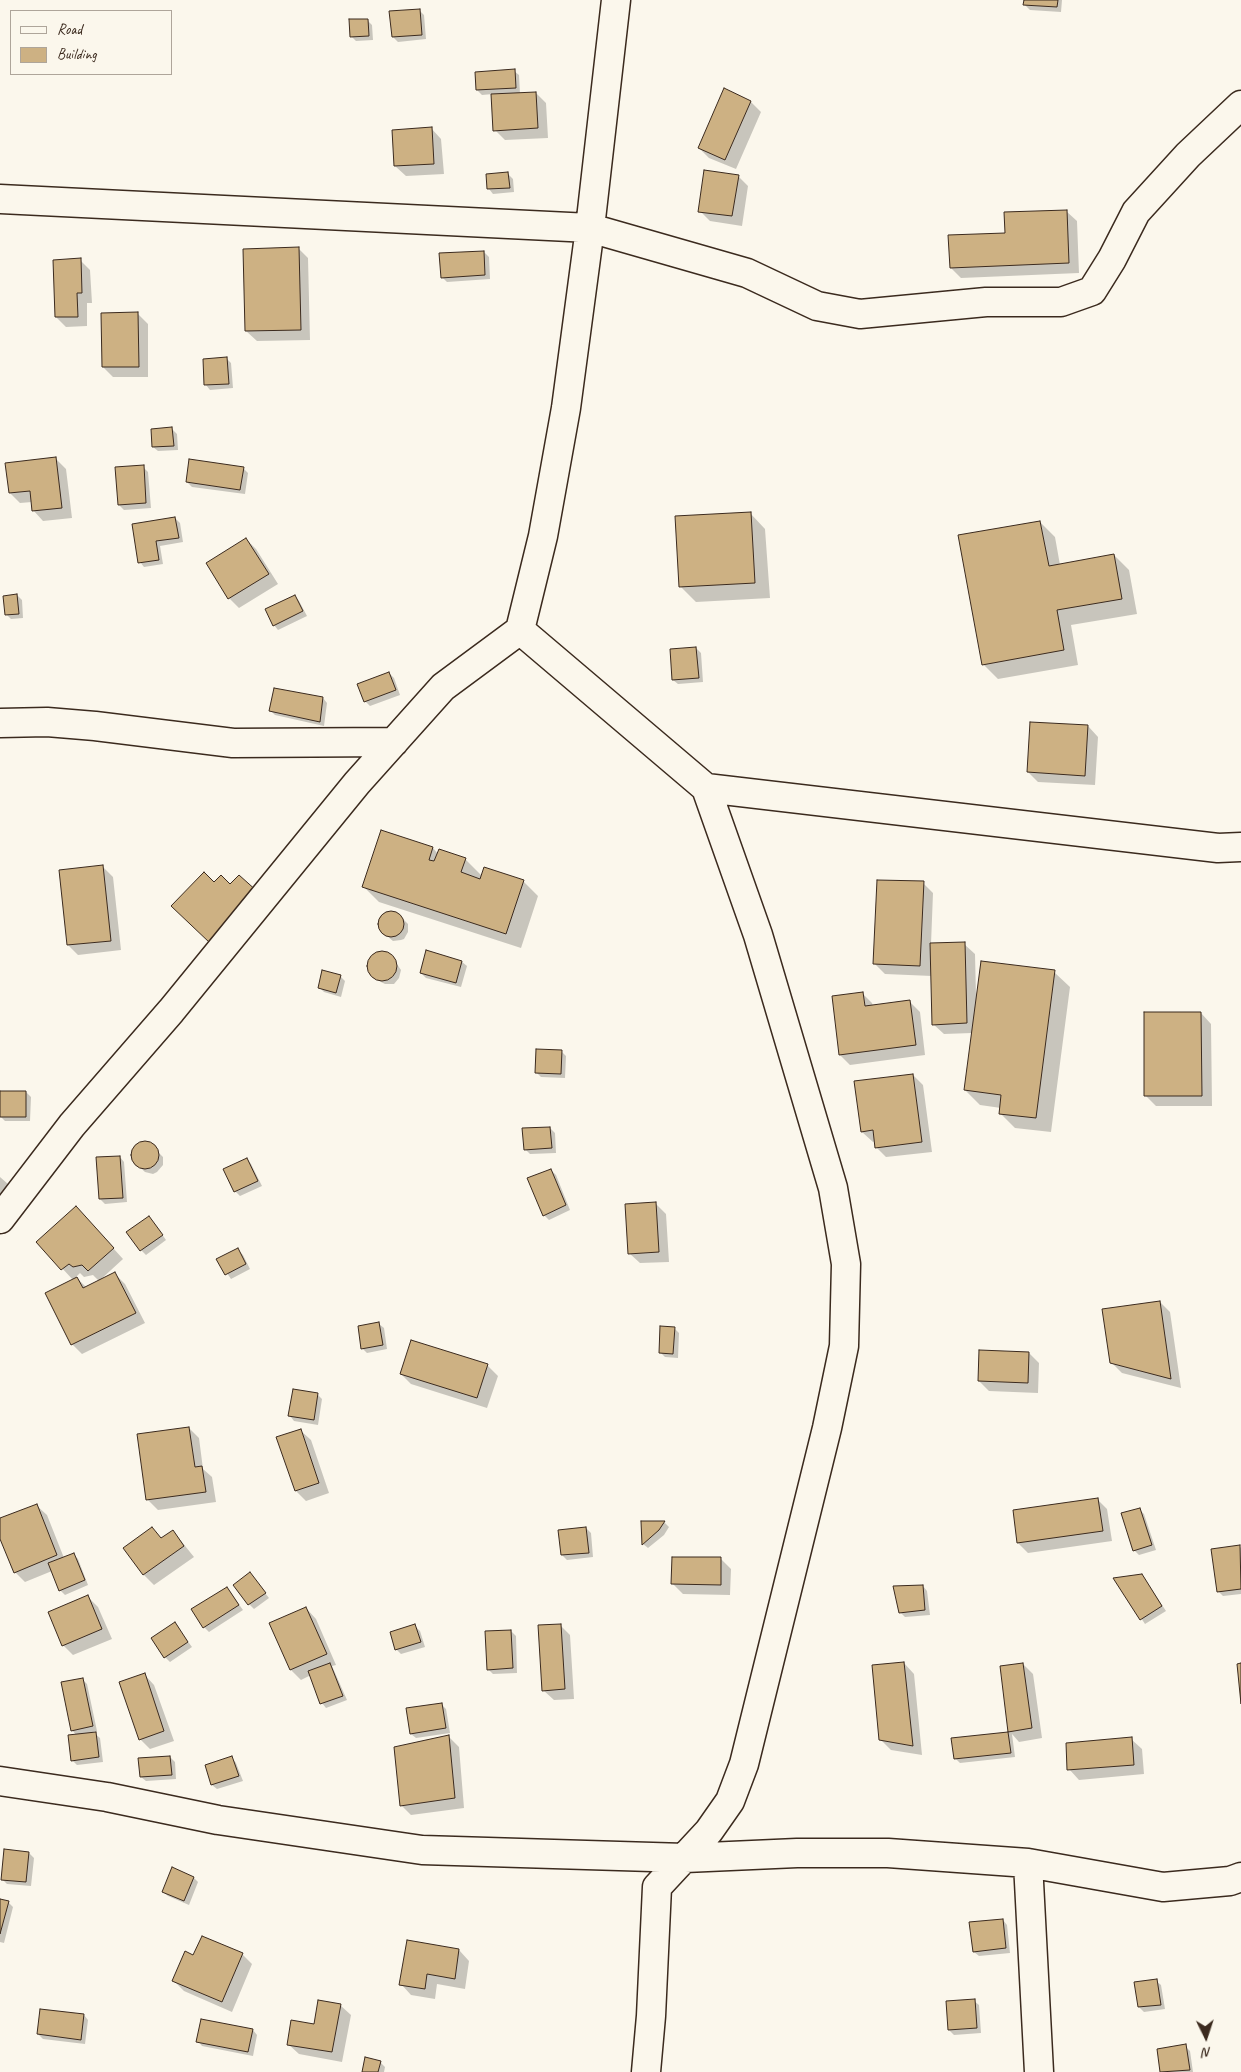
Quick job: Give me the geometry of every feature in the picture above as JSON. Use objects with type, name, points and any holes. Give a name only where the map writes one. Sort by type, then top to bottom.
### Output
[{"type":"street","points":[[0,1219],[72,1125],[171,1010],[357,783],[443,688],[520,630],[543,536],[566,408],[590,228],[616,0]]},
{"type":"street","points":[[0,199],[590,228],[746,273],[817,306],[860,314],[986,302],[1061,302],[1092,291],[1136,212],[1188,155],[1241,105]]},
{"type":"street","points":[[520,630],[706,788],[758,935],[833,1188],[846,1273],[844,1346],[831,1410],[744,1764],[730,1801],[709,1831],[657,1887],[651,2016],[646,2072]]},
{"type":"street","points":[[0,723],[47,722],[95,726],[233,743],[394,742]]},
{"type":"street","points":[[706,788],[1218,848],[1241,847]]},
{"type":"street","points":[[0,1781],[107,1797],[218,1820],[422,1850],[685,1858],[797,1853],[888,1852],[1028,1863],[1163,1887],[1230,1881],[1241,1877]]},
{"type":"street","points":[[1028,1863],[1039,2072]]},
{"type":"building","points":[[1024,0],[1058,0],[1057,7],[1023,5]]},
{"type":"building","points":[[420,9],[422,35],[392,37],[389,11]]},
{"type":"building","points":[[349,19],[368,19],[369,36],[350,37]]},
{"type":"building","points":[[515,69],[516,88],[476,90],[475,72]]},
{"type":"building","points":[[724,88],[751,101],[725,160],[698,148]]},
{"type":"building","points":[[536,92],[538,128],[493,131],[491,94]]},
{"type":"building","points":[[432,127],[434,164],[394,166],[392,130]]},
{"type":"building","points":[[704,170],[739,175],[732,216],[698,212]]},
{"type":"building","points":[[508,172],[510,188],[487,189],[486,174]]},
{"type":"building","points":[[1067,210],[1069,263],[950,268],[948,235],[1005,233],[1004,212]]},
{"type":"building","points":[[299,247],[301,330],[245,331],[243,249]]},
{"type":"building","points":[[484,251],[485,275],[441,278],[439,253]]},
{"type":"building","points":[[81,258],[82,293],[77,293],[78,317],[55,317],[53,260]]},
{"type":"building","points":[[138,312],[139,367],[102,367],[101,313]]},
{"type":"building","points":[[227,357],[229,384],[204,385],[203,359]]},
{"type":"building","points":[[172,427],[174,446],[152,447],[151,429]]},
{"type":"building","points":[[56,457],[62,508],[32,511],[30,491],[9,493],[5,463]]},
{"type":"building","points":[[189,459],[244,467],[240,490],[186,482]]},
{"type":"building","points":[[144,465],[146,503],[118,505],[115,467]]},
{"type":"building","points":[[751,512],[755,583],[679,587],[675,516]]},
{"type":"building","points":[[175,517],[179,538],[156,541],[159,560],[138,563],[132,524]]},
{"type":"building","points":[[1040,521],[1049,566],[1114,554],[1122,599],[1057,610],[1064,650],[982,665],[958,535]]},
{"type":"building","points":[[246,538],[269,574],[228,599],[206,563]]},
{"type":"building","points":[[17,594],[19,614],[5,615],[3,596]]},
{"type":"building","points":[[295,595],[303,611],[273,626],[265,609]]},
{"type":"building","points":[[696,647],[699,678],[672,680],[670,649]]},
{"type":"building","points":[[389,672],[396,690],[364,702],[357,684]]},
{"type":"building","points":[[274,688],[323,697],[320,722],[269,711]]},
{"type":"building","points":[[1030,722],[1088,725],[1085,776],[1027,772]]},
{"type":"building","points":[[381,830],[433,847],[429,860],[434,861],[439,849],[466,858],[461,872],[480,879],[484,867],[524,880],[506,934],[362,887]]},
{"type":"building","points":[[103,865],[111,941],[67,945],[59,870]]},
{"type":"building","points":[[204,872],[214,882],[221,875],[230,884],[239,875],[258,892],[210,943],[171,906]]},
{"type":"building","points":[[877,880],[924,881],[920,966],[873,964]]},
{"type":"building","points":[[391,911],[400,915],[404,924],[400,933],[391,937],[382,933],[378,924],[382,915]]},
{"type":"building","points":[[965,942],[967,1023],[932,1025],[930,943]]},
{"type":"building","points":[[426,950],[462,961],[456,983],[420,973]]},
{"type":"building","points":[[382,951],[392,956],[397,966],[392,976],[382,981],[372,976],[367,966],[372,956]]},
{"type":"building","points":[[981,961],[1055,970],[1036,1118],[999,1114],[1001,1095],[964,1090]]},
{"type":"building","points":[[322,970],[341,975],[336,993],[318,988]]},
{"type":"building","points":[[863,992],[865,1006],[910,1000],[916,1045],[839,1055],[832,996]]},
{"type":"building","points":[[1144,1012],[1201,1012],[1202,1096],[1144,1096]]},
{"type":"building","points":[[536,1049],[562,1050],[561,1074],[535,1073]]},
{"type":"building","points":[[913,1074],[922,1142],[875,1148],[873,1130],[861,1132],[854,1081]]},
{"type":"building","points":[[0,1091],[26,1091],[26,1117],[0,1117]]},
{"type":"building","points":[[550,1127],[552,1148],[524,1150],[522,1128]]},
{"type":"building","points":[[145,1141],[155,1145],[159,1155],[155,1165],[145,1169],[135,1165],[131,1155],[135,1145]]},
{"type":"building","points":[[120,1156],[123,1198],[99,1199],[96,1157]]},
{"type":"building","points":[[247,1158],[258,1181],[234,1192],[223,1169]]},
{"type":"building","points":[[551,1169],[566,1205],[543,1216],[527,1178]]},
{"type":"building","points":[[656,1202],[659,1252],[628,1254],[625,1204]]},
{"type":"building","points":[[76,1206],[114,1248],[88,1271],[82,1265],[73,1267],[69,1264],[61,1270],[36,1242]]},
{"type":"building","points":[[149,1216],[163,1235],[140,1251],[126,1232]]},
{"type":"building","points":[[238,1248],[246,1264],[225,1275],[216,1259]]},
{"type":"building","points":[[115,1272],[136,1313],[71,1345],[45,1293],[77,1277],[83,1288]]},
{"type":"building","points":[[1160,1301],[1171,1379],[1110,1363],[1102,1309]]},
{"type":"building","points":[[379,1322],[383,1345],[361,1349],[358,1326]]},
{"type":"building","points":[[660,1326],[675,1327],[673,1354],[659,1353]]},
{"type":"building","points":[[411,1340],[488,1364],[477,1398],[400,1374]]},
{"type":"building","points":[[979,1350],[1029,1352],[1028,1383],[978,1381]]},
{"type":"building","points":[[293,1389],[318,1393],[314,1420],[288,1416]]},
{"type":"building","points":[[189,1427],[195,1467],[202,1466],[206,1492],[146,1500],[137,1434]]},
{"type":"building","points":[[301,1429],[319,1483],[295,1491],[276,1437]]},
{"type":"building","points":[[1098,1498],[1103,1531],[1017,1543],[1013,1510]]},
{"type":"building","points":[[37,1504],[57,1555],[14,1573],[0,1539],[0,1518]]},
{"type":"building","points":[[1140,1508],[1152,1545],[1133,1551],[1121,1513]]},
{"type":"building","points":[[641,1521],[665,1521],[659,1530],[642,1545]]},
{"type":"building","points":[[152,1527],[161,1538],[173,1530],[184,1546],[143,1575],[123,1548]]},
{"type":"building","points":[[586,1527],[589,1553],[561,1555],[558,1530]]},
{"type":"building","points":[[1240,1545],[1241,1589],[1217,1592],[1211,1549]]},
{"type":"building","points":[[74,1553],[85,1580],[59,1591],[48,1563]]},
{"type":"building","points":[[672,1557],[721,1557],[721,1585],[671,1584]]},
{"type":"building","points":[[250,1572],[266,1593],[248,1605],[233,1585]]},
{"type":"building","points":[[1142,1574],[1162,1606],[1140,1620],[1113,1578]]},
{"type":"building","points":[[923,1585],[925,1610],[899,1613],[893,1586]]},
{"type":"building","points":[[227,1587],[239,1605],[203,1628],[191,1609]]},
{"type":"building","points":[[88,1595],[102,1629],[62,1646],[48,1612]]},
{"type":"building","points":[[306,1607],[327,1654],[290,1670],[269,1623]]},
{"type":"building","points":[[175,1622],[188,1642],[164,1658],[151,1638]]},
{"type":"building","points":[[415,1624],[421,1642],[395,1650],[390,1632]]},
{"type":"building","points":[[561,1624],[565,1689],[542,1691],[538,1625]]},
{"type":"building","points":[[511,1630],[513,1668],[487,1670],[485,1631]]},
{"type":"building","points":[[904,1662],[913,1746],[879,1740],[872,1665]]},
{"type":"building","points":[[330,1663],[343,1696],[320,1704],[308,1671]]},
{"type":"building","points":[[1023,1663],[1032,1728],[1008,1732],[1000,1666]]},
{"type":"building","points":[[1241,1663],[1241,1704],[1237,1664]]},
{"type":"building","points":[[145,1673],[164,1731],[139,1740],[119,1682]]},
{"type":"building","points":[[83,1678],[93,1726],[71,1731],[61,1682]]},
{"type":"building","points":[[442,1703],[446,1728],[410,1734],[406,1708]]},
{"type":"building","points":[[96,1732],[99,1757],[71,1761],[68,1735]]},
{"type":"building","points":[[1008,1732],[1011,1753],[954,1759],[951,1738]]},
{"type":"building","points":[[449,1735],[455,1798],[400,1806],[394,1747]]},
{"type":"building","points":[[1132,1737],[1134,1765],[1067,1770],[1066,1743]]},
{"type":"building","points":[[170,1756],[172,1775],[140,1777],[138,1758]]},
{"type":"building","points":[[232,1756],[239,1776],[211,1785],[205,1765]]},
{"type":"building","points":[[4,1849],[29,1852],[26,1882],[1,1880]]},
{"type":"building","points":[[172,1867],[194,1877],[184,1901],[162,1892]]},
{"type":"building","points":[[0,1899],[9,1901],[0,1934]]},
{"type":"building","points":[[1003,1919],[1006,1948],[973,1952],[969,1922]]},
{"type":"building","points":[[202,1936],[243,1953],[222,2002],[172,1981],[185,1951],[193,1955]]},
{"type":"building","points":[[407,1940],[459,1949],[455,1979],[427,1974],[425,1989],[399,1985]]},
{"type":"building","points":[[1157,1979],[1161,2005],[1138,2007],[1134,1982]]},
{"type":"building","points":[[975,1999],[977,2028],[948,2030],[946,2001]]},
{"type":"building","points":[[318,2000],[341,2004],[332,2052],[287,2045],[291,2020],[314,2024]]},
{"type":"building","points":[[40,2009],[84,2014],[81,2040],[37,2034]]},
{"type":"building","points":[[201,2019],[253,2029],[248,2052],[196,2042]]},
{"type":"building","points":[[1186,2044],[1190,2070],[1160,2072],[1157,2049]]},
{"type":"building","points":[[365,2057],[381,2061],[378,2072],[362,2072]]}]
